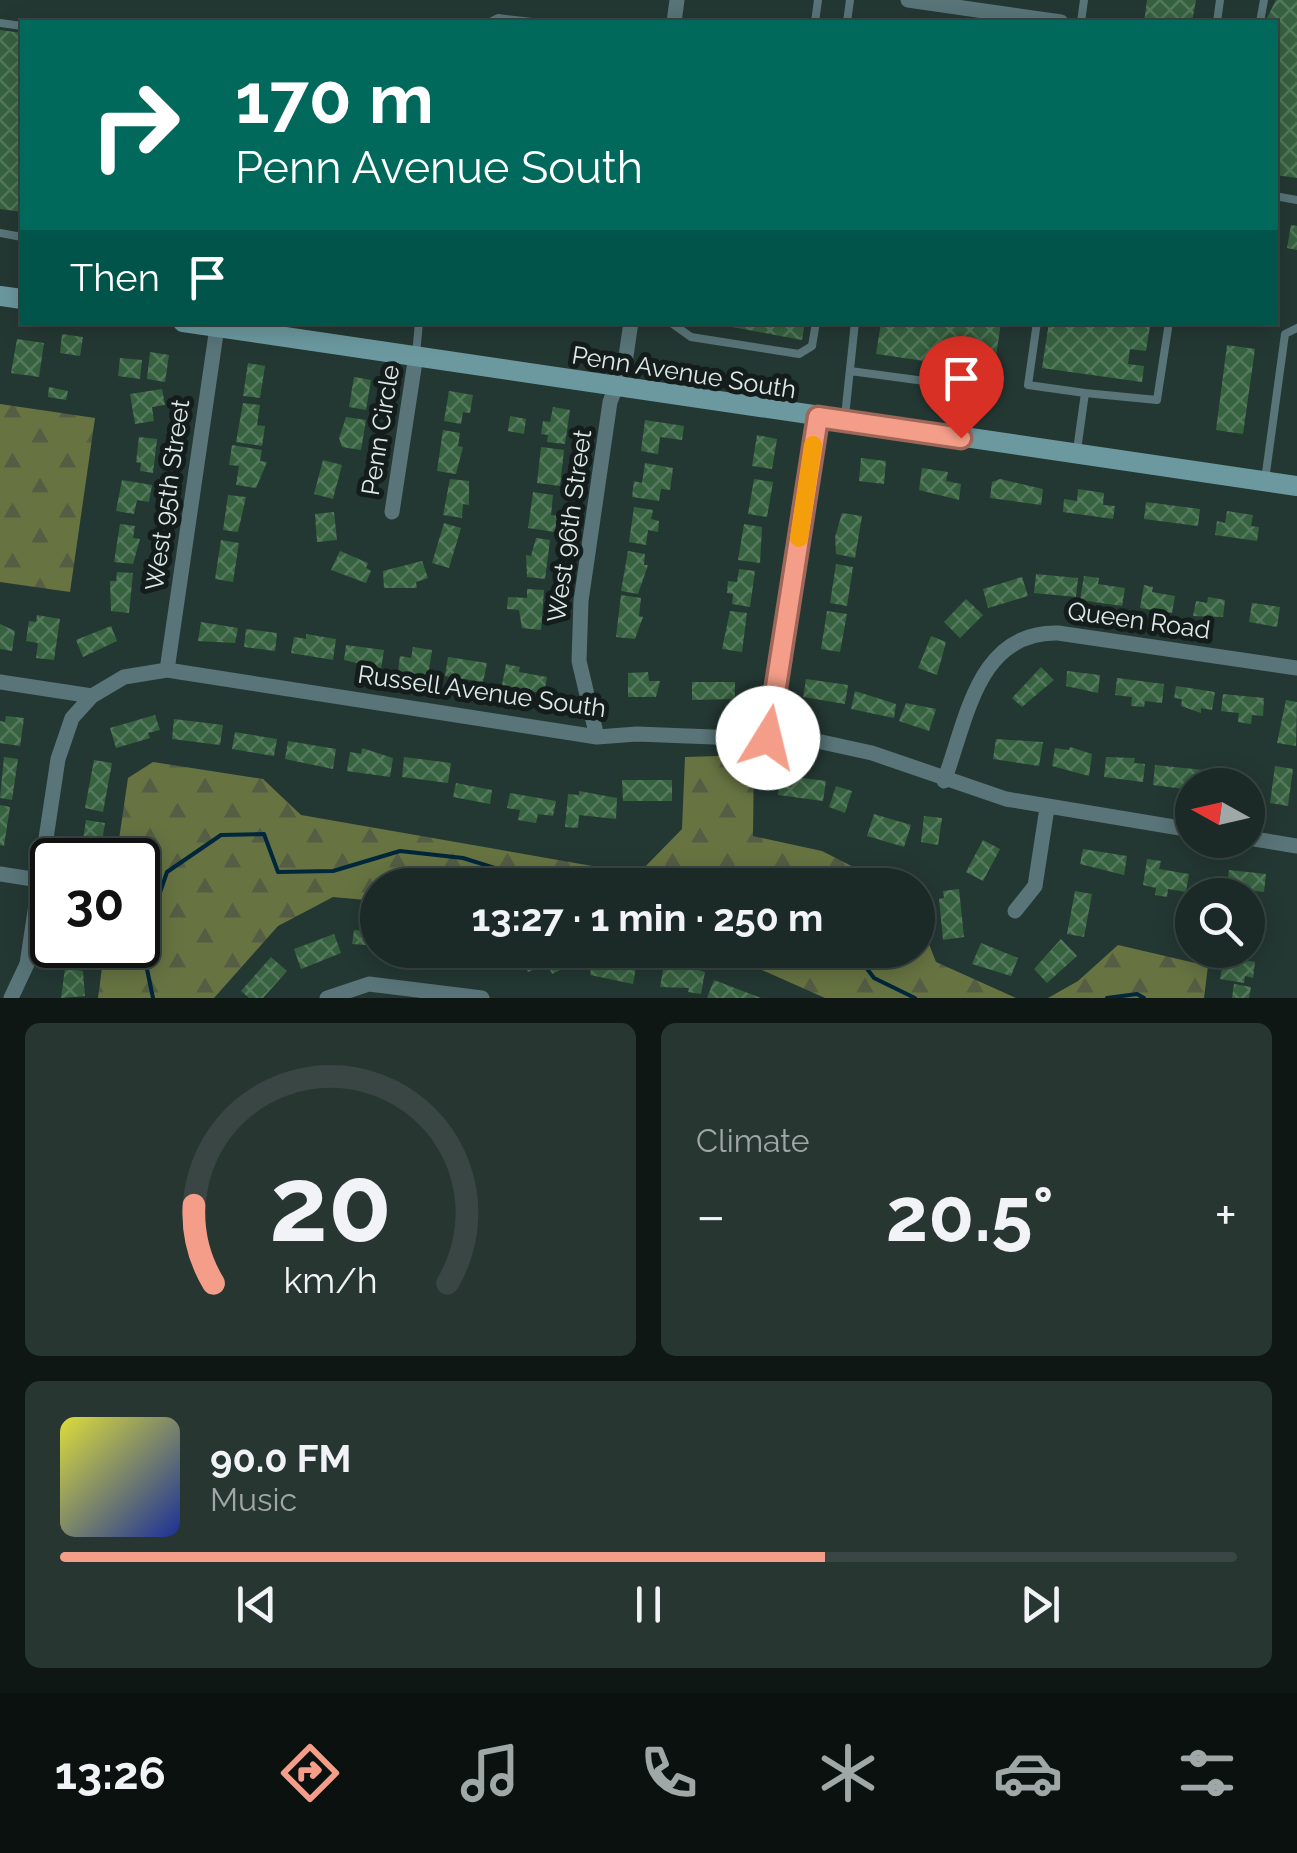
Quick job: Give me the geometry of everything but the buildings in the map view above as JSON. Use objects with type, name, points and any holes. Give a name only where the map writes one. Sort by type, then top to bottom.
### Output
[{"type":"main road","name":"Penn Avenue South","points":[[217,325],[1297,486]]},
{"type":"street","points":[[908,0],[1041,20]]},
{"type":"street","name":"West 95th Street","points":[[167,670],[217,325]]},
{"type":"street","name":"West 96th Street","points":[[597,737],[579,662],[578,632],[610,402],[630,325]]},
{"type":"street","name":"Penn Circle","points":[[392,512],[416,356]]},
{"type":"street","points":[[768,738],[818,417]]},
{"type":"street","name":"Queen Road","points":[[944,781],[990,662],[1020,637],[1058,633],[1297,668]]},
{"type":"street","name":"Russell Avenue South","points":[[92,696],[124,677],[167,670],[597,737],[768,738],[846,746],[944,781],[1047,808],[1175,827]]},
{"type":"street","points":[[0,682],[92,696]]},
{"type":"street","points":[[46,838],[63,738],[72,718],[92,696]]},
{"type":"street","points":[[1015,911],[1035,886],[1047,808]]},
{"type":"street","points":[[1265,841],[1297,846]]},
{"type":"street","points":[[0,874],[30,879]]},
{"type":"street","points":[[11,998],[26,964],[30,938]]},
{"type":"street","points":[[326,998],[370,984],[482,998]]},
{"type":"lane","points":[[416,356],[419,325]]},
{"type":"lane","points":[[674,325],[691,337],[808,352],[815,325]]},
{"type":"lane","points":[[845,421],[855,325]]},
{"type":"lane","points":[[1037,325],[1028,385],[1157,400],[1169,325]]},
{"type":"lane","points":[[1264,482],[1285,334],[1297,328]]},
{"type":"lane","points":[[850,371],[977,388]]},
{"type":"lane","points":[[1076,454],[1085,392]]},
{"type":"green space","points":[[0,404],[95,418],[70,592],[0,582]]},
{"type":"green space","points":[[754,755],[753,836],[822,851],[856,868],[644,868],[682,829],[685,757]]},
{"type":"green space","points":[[153,762],[263,779],[301,815],[604,868],[360,868],[360,899],[333,897],[278,926],[214,998],[98,998],[102,968],[160,968],[160,838],[119,838],[128,778]]},
{"type":"green space","points":[[1118,945],[1175,958],[1175,968],[1208,968],[1204,998],[1048,998],[1078,981]]},
{"type":"green space","points":[[935,959],[1016,998],[825,998],[758,968],[935,968]]},
{"type":"waterway","points":[[153,998],[142,945],[167,872],[221,835],[264,834],[278,872],[333,871],[400,851],[463,858],[495,868]]},
{"type":"waterway","points":[[866,968],[874,978],[915,998]]},
{"type":"waterway","points":[[1107,998],[1137,994],[1144,998]]},
{"type":"slow traffic","points":[[799,538],[813,445]]},
{"type":"route","points":[[768,738],[818,417],[961,438]]}]
